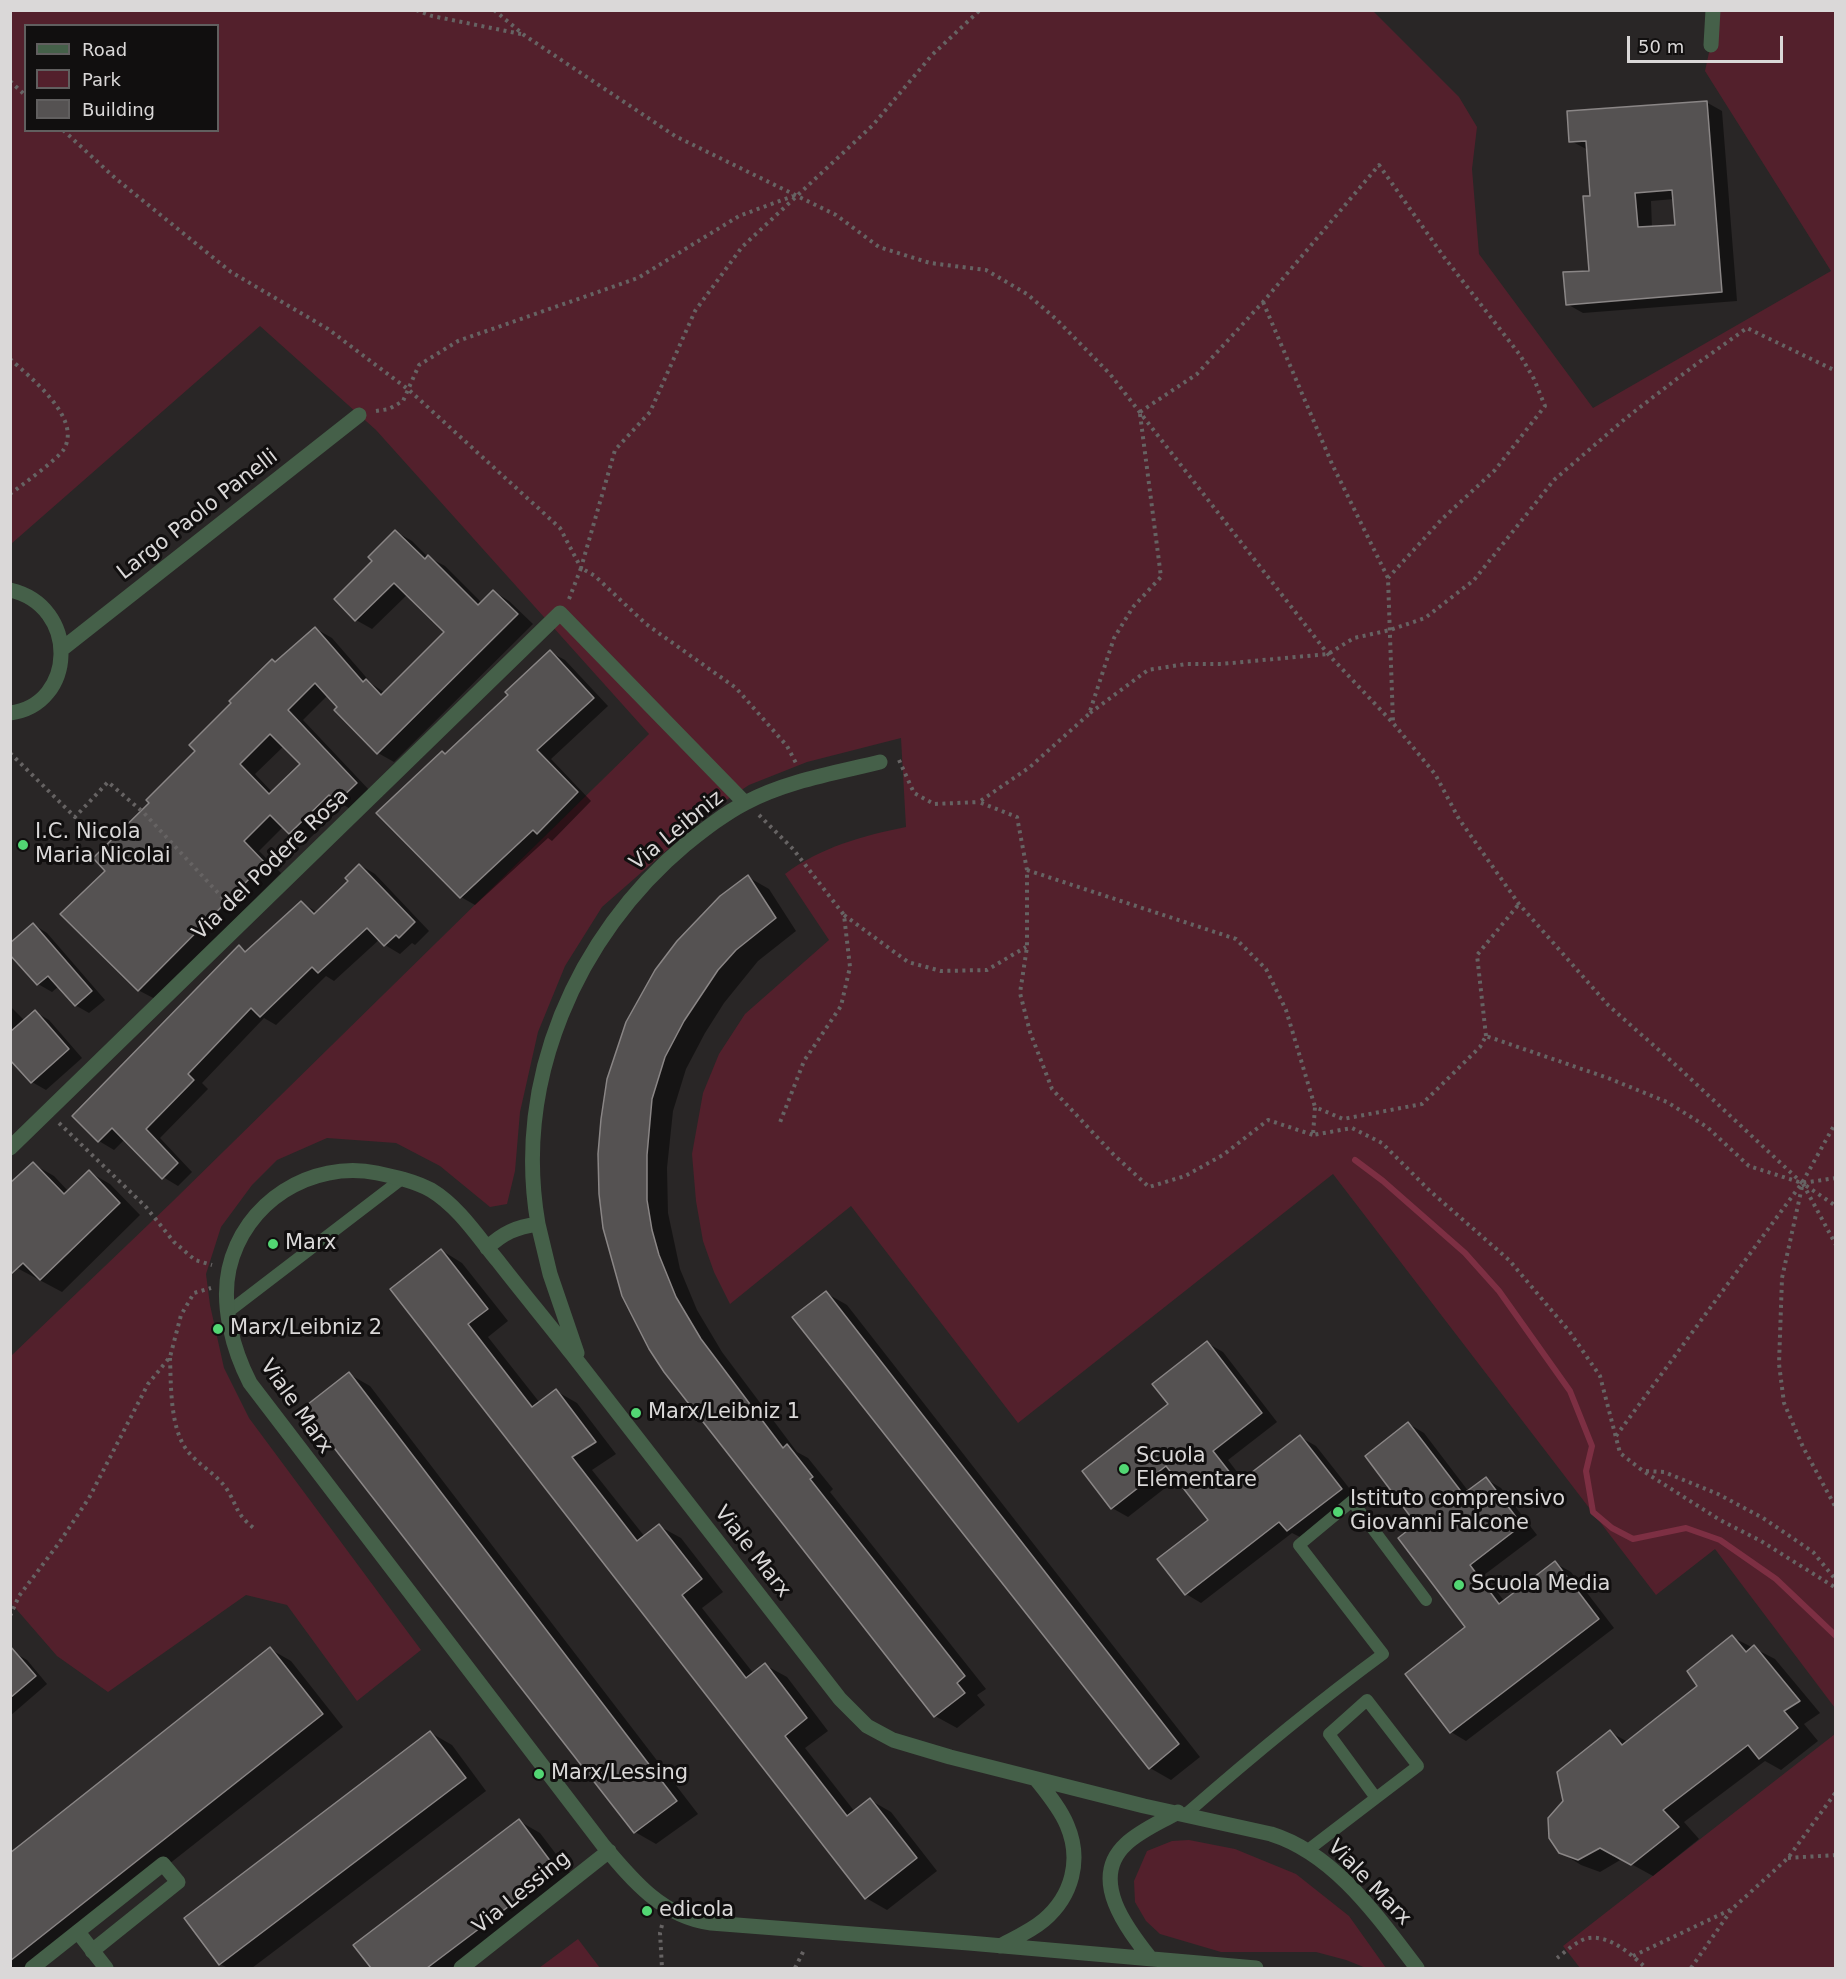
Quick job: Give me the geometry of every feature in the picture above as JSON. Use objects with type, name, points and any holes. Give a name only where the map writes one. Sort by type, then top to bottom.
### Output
[{"type":"street","points":[[1711,45],[1713,10]]},
{"type":"street","name":"Largo Paolo Panelli","points":[[63,649],[359,415]]},
{"type":"street","points":[[10,590],[32,598],[48,611],[58,629],[63,649],[60,670],[51,688],[36,703],[10,713]]},
{"type":"street","points":[[560,613],[745,803]]},
{"type":"street","name":"Via del Podere Rosa","points":[[10,1148],[560,613]]},
{"type":"street","name":"Via Leibniz","points":[[582,1367],[553,1281],[538,1224],[533,1147],[538,1098],[547,1056],[563,1010],[579,977],[607,929],[649,878],[694,838],[745,803],[771,791],[880,762]]},
{"type":"street","name":"Viale Marx","points":[[1256,1968],[711,1923],[690,1919],[666,1908],[632,1879],[609,1851],[258,1396],[241,1364],[232,1337],[228,1312],[228,1276],[243,1233],[256,1215],[275,1197],[301,1181],[330,1172],[354,1170],[403,1178],[426,1188],[441,1198],[467,1223],[840,1699],[859,1719],[893,1740],[950,1757],[1144,1806],[1271,1834],[1308,1850],[1346,1883],[1417,1968]]},
{"type":"street","points":[[487,1248],[513,1229],[538,1224]]},
{"type":"street","points":[[1000,1946],[1042,1921],[1060,1903],[1072,1881],[1073,1851],[1066,1824],[1036,1779]]},
{"type":"street","points":[[1151,1959],[1128,1930],[1116,1908],[1110,1885],[1111,1869],[1116,1856],[1125,1844],[1141,1832],[1182,1813]]},
{"type":"street","name":"Via Lessing","points":[[461,1968],[609,1851]]},
{"type":"street","points":[[32,1968],[163,1864],[178,1882],[93,1951]]},
{"type":"street","points":[[78,1932],[106,1968]]},
{"type":"lane","points":[[228,1312],[403,1178]]},
{"type":"lane","points":[[1182,1813],[1337,1687],[1383,1654],[1299,1545],[1352,1501],[1426,1600]]},
{"type":"lane","points":[[1308,1850],[1418,1766],[1367,1700],[1329,1734],[1376,1798]]},
{"type":"path","points":[[416,10],[432,16],[524,35]]},
{"type":"path","points":[[494,10],[524,35],[675,136],[836,215],[879,247],[930,263],[986,270],[1027,294],[1056,319],[1110,374],[1328,654],[1393,723],[1435,774],[1459,819],[1519,903],[1608,1005],[1802,1183],[1836,1206]]},
{"type":"path","points":[[560,613],[572,593],[581,568],[615,450],[650,412],[695,311],[742,247],[873,125],[932,55],[980,10]]},
{"type":"path","points":[[10,81],[24,94]]},
{"type":"path","points":[[65,132],[115,178],[231,272],[328,329],[409,390],[561,528],[581,568],[595,576],[646,624],[736,688],[787,746],[805,781]]},
{"type":"path","points":[[1140,412],[1197,374],[1263,302],[1379,165],[1444,257],[1520,355],[1534,379],[1545,406],[1495,470],[1442,519],[1388,578]]},
{"type":"path","points":[[359,415],[389,409],[403,401],[419,365],[458,341],[638,278],[740,216],[797,195]]},
{"type":"path","points":[[1263,302],[1332,464],[1388,578],[1393,723]]},
{"type":"path","points":[[979,802],[1030,767],[1089,714],[1148,670],[1186,664],[1221,664],[1328,654],[1354,638],[1390,630],[1425,618],[1474,580],[1554,480],[1645,404],[1747,328],[1836,371]]},
{"type":"path","points":[[10,359],[41,388],[62,414],[67,425],[68,438],[63,451],[10,494]]},
{"type":"path","points":[[1089,714],[1114,638],[1133,607],[1161,577],[1140,412]]},
{"type":"path","points":[[10,753],[75,817],[108,782],[144,813],[243,921]]},
{"type":"path","points":[[880,762],[899,759],[914,793],[934,804],[979,802],[1017,817],[1027,870],[1027,947],[1020,993],[1030,1032],[1052,1089],[1113,1154],[1149,1187],[1185,1176],[1223,1155],[1268,1120],[1313,1135],[1352,1128],[1382,1143],[1430,1191],[1509,1260],[1569,1331],[1600,1376],[1620,1453],[1643,1471],[1720,1520],[1761,1541],[1836,1588]]},
{"type":"path","points":[[745,803],[793,849],[844,915],[908,962],[941,971],[987,970],[1027,947]]},
{"type":"path","points":[[1027,870],[1236,939],[1266,969],[1286,1010],[1315,1107],[1313,1135]]},
{"type":"path","points":[[1315,1107],[1343,1119],[1422,1104],[1480,1047],[1486,1036],[1477,955],[1519,903]]},
{"type":"path","points":[[779,1125],[804,1061],[841,1006],[850,967],[844,915]]},
{"type":"path","points":[[1486,1036],[1608,1078],[1667,1102],[1707,1127],[1749,1166],[1802,1183],[1836,1178]]},
{"type":"path","points":[[47,1112],[146,1207],[174,1242],[195,1260],[228,1276]]},
{"type":"path","points":[[1616,1436],[1802,1183],[1836,1122]]},
{"type":"path","points":[[1802,1183],[1836,1245]]},
{"type":"path","points":[[1802,1183],[1782,1278],[1779,1364],[1784,1403],[1803,1447],[1836,1508]]},
{"type":"path","points":[[228,1276],[194,1293],[181,1315],[170,1357],[172,1393],[178,1433],[186,1449],[225,1487],[242,1519],[255,1530]]},
{"type":"path","points":[[10,1616],[18,1596],[89,1498],[148,1384],[170,1357]]},
{"type":"path","points":[[1643,1471],[1664,1472],[1718,1494],[1763,1518],[1814,1552],[1836,1580]]},
{"type":"path","points":[[1691,1968],[1732,1909],[1788,1858],[1836,1792]]},
{"type":"path","points":[[1788,1858],[1836,1855]]},
{"type":"path","points":[[662,1968],[660,1933],[666,1908]]},
{"type":"path","points":[[1633,1956],[1732,1909]]},
{"type":"path","points":[[1557,1958],[1587,1937],[1605,1939],[1633,1956],[1646,1968]]},
{"type":"green space","points":[[11,11],[1373,11],[1459,97],[1477,127],[1472,169],[1479,254],[1593,408],[1831,271],[1705,71],[1718,11],[1835,11],[1835,1708],[1715,1549],[1656,1595],[1333,1174],[1018,1423],[851,1206],[730,1304],[714,1272],[703,1241],[696,1201],[692,1154],[703,1093],[719,1054],[745,1014],[829,940],[785,874],[813,857],[843,844],[906,827],[901,738],[807,762],[749,785],[716,807],[602,907],[565,966],[538,1032],[520,1112],[515,1171],[507,1204],[490,1207],[440,1166],[396,1143],[327,1138],[277,1160],[252,1185],[221,1227],[206,1274],[210,1305],[224,1368],[249,1418],[421,1650],[357,1701],[287,1605],[246,1595],[108,1692],[57,1656],[11,1603],[11,1356],[173,1201],[649,734],[376,430],[260,326],[11,544]]},
{"type":"green space","points":[[1835,1734],[1835,1968],[1580,1968],[1563,1946]]},
{"type":"green space","points":[[1189,1840],[1235,1849],[1296,1874],[1349,1916],[1386,1968],[1366,1968],[1316,1952],[1221,1952],[1160,1934],[1146,1921],[1135,1902],[1134,1881],[1147,1851],[1172,1841]]},
{"type":"green space","points":[[578,1939],[600,1968],[539,1968]]},
{"type":"building","points":[[1707,101],[1722,292],[1566,305],[1563,272],[1589,271],[1583,196],[1590,196],[1586,141],[1569,142],[1567,111]],"holes":[[[1672,190],[1675,225],[1638,227],[1635,193]]]},
{"type":"building","points":[[395,530],[425,559],[428,555],[478,605],[493,590],[518,614],[377,754],[334,710],[337,707],[315,683],[288,710],[357,783],[336,803],[329,795],[289,834],[270,815],[244,841],[265,863],[138,991],[60,914],[105,871],[93,858],[149,803],[146,800],[195,751],[189,745],[272,659],[275,662],[315,627],[363,682],[366,679],[381,695],[444,632],[394,583],[355,621],[334,599],[372,561],[368,557]],"holes":[[[270,734],[300,764],[269,794],[240,764]]]},
{"type":"building","points":[[550,650],[594,698],[537,750],[578,792],[537,834],[533,830],[460,898],[376,813],[442,751],[445,754],[508,695],[505,692]]},
{"type":"building","points":[[359,864],[415,922],[399,938],[396,935],[384,946],[367,928],[318,973],[312,967],[260,1017],[251,1008],[188,1074],[194,1080],[146,1129],[178,1163],[162,1179],[112,1128],[98,1142],[72,1116],[239,945],[245,952],[301,901],[314,914],[348,881],[345,878]]},
{"type":"building","points":[[748,875],[776,918],[736,950],[718,970],[684,1021],[665,1057],[652,1099],[647,1155],[647,1200],[652,1230],[659,1255],[676,1297],[701,1339],[783,1448],[787,1444],[813,1477],[810,1479],[965,1676],[957,1683],[965,1693],[934,1717],[664,1372],[649,1349],[622,1296],[603,1228],[598,1154],[601,1119],[607,1079],[626,1022],[655,970],[677,941],[720,896]]},
{"type":"building","points":[[33,923],[92,991],[75,1006],[48,976],[37,985],[10,955],[10,943]]},
{"type":"building","points":[[35,1010],[69,1049],[31,1083],[10,1060],[10,1032]]},
{"type":"building","points":[[33,1162],[64,1194],[89,1170],[120,1203],[40,1280],[23,1263],[10,1275],[10,1183]]},
{"type":"building","points":[[441,1249],[488,1309],[468,1324],[532,1407],[556,1389],[596,1442],[572,1457],[637,1541],[659,1524],[702,1579],[682,1595],[746,1678],[765,1663],[807,1718],[785,1736],[847,1816],[870,1798],[917,1858],[865,1899],[390,1289]]},
{"type":"building","points":[[826,1291],[1179,1744],[1149,1769],[792,1317]]},
{"type":"building","name":"Scuola Elementare","points":[[1207,1341],[1262,1413],[1213,1451],[1238,1483],[1300,1435],[1342,1489],[1287,1531],[1279,1522],[1185,1595],[1157,1559],[1208,1520],[1166,1466],[1111,1509],[1082,1471],[1168,1404],[1152,1384]]},
{"type":"building","points":[[349,1372],[677,1801],[634,1833],[303,1408]]},
{"type":"building","name":"Scuola Media","points":[[1408,1422],[1463,1494],[1486,1477],[1522,1525],[1470,1565],[1499,1604],[1555,1561],[1599,1619],[1450,1733],[1405,1674],[1465,1627],[1398,1538],[1416,1524],[1365,1456]]},
{"type":"building","points":[[1732,1635],[1746,1652],[1754,1645],[1800,1701],[1784,1711],[1798,1728],[1759,1759],[1748,1745],[1663,1810],[1679,1827],[1631,1865],[1600,1848],[1578,1860],[1559,1853],[1549,1838],[1548,1818],[1563,1801],[1557,1772],[1610,1730],[1622,1745],[1697,1686],[1687,1671]]},
{"type":"building","points":[[10,1646],[36,1676],[10,1698]]},
{"type":"building","points":[[270,1647],[323,1714],[10,1961],[10,1853]]},
{"type":"building","points":[[430,1731],[466,1778],[219,1965],[184,1918]]},
{"type":"building","points":[[519,1819],[557,1870],[427,1968],[371,1968],[353,1945]]},
{"type":"waterway","points":[[1355,1160],[1383,1181],[1465,1253],[1499,1291],[1570,1391],[1592,1446],[1586,1471],[1593,1512],[1612,1528],[1633,1539],[1686,1528],[1720,1540],[1776,1579],[1836,1636]]},
{"type":"place","name":"I.C. Nicola Maria Nicolai","points":[[23,845]]},
{"type":"place","name":"Marx","points":[[273,1244]]},
{"type":"place","name":"Marx/Leibniz 2","points":[[218,1329]]},
{"type":"place","name":"Marx/Leibniz 1","points":[[636,1413]]},
{"type":"place","name":"Scuola Elementare","points":[[1124,1469]]},
{"type":"place","name":"Istituto comprensivo Giovanni Falcone","points":[[1338,1512]]},
{"type":"place","name":"Scuola Media","points":[[1459,1585]]},
{"type":"place","name":"Marx/Lessing","points":[[539,1774]]},
{"type":"place","name":"edicola","points":[[647,1911]]}]
